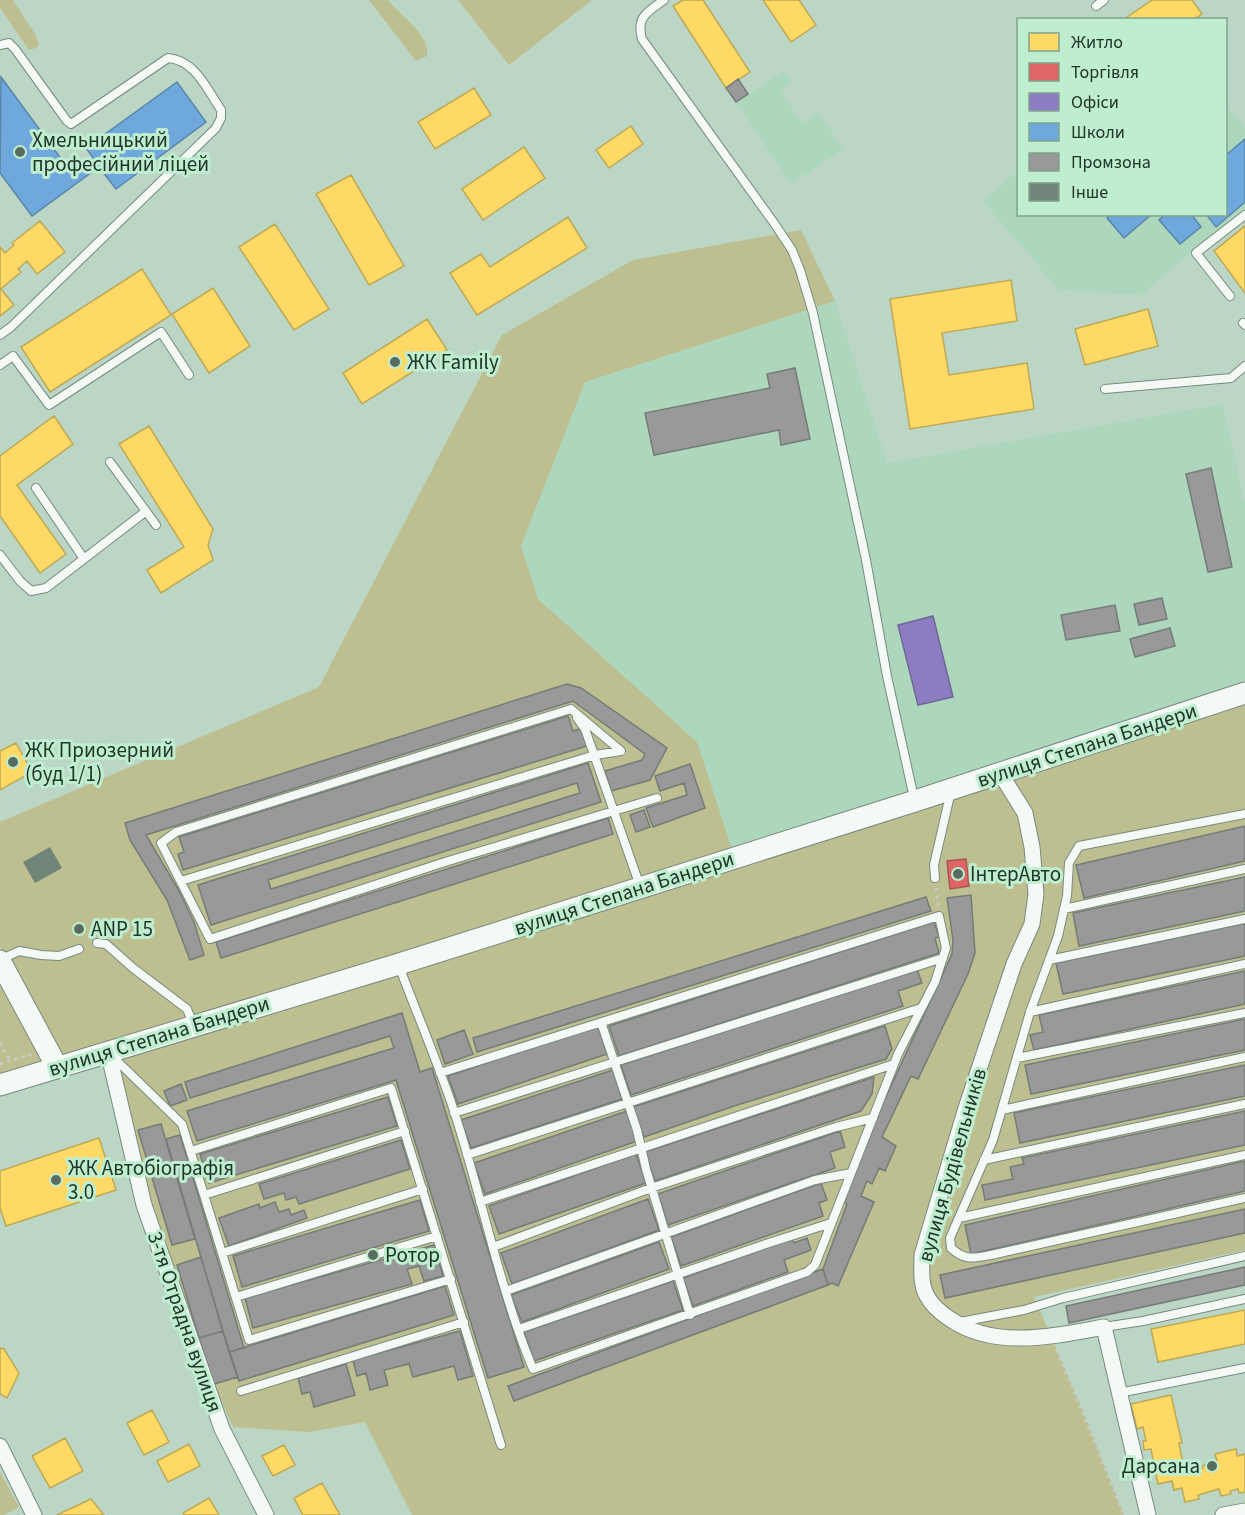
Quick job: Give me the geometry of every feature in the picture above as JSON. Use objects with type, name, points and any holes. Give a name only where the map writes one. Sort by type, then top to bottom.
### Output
[{"type":"main road","name":"вулиця Степана Бандери","points":[[0,1085],[641,888],[1245,693]]},
{"type":"main road","points":[[0,960],[57,1067]]},
{"type":"street","name":"вулиця Будівельників","points":[[1000,773],[1025,813],[1032,847],[1036,894],[1032,924],[1014,964],[970,1096],[922,1255],[921,1277],[927,1296],[938,1311],[972,1331],[1009,1338],[1051,1336],[1104,1326]]},
{"type":"street","name":"3-тя Отрадна вулиця","points":[[108,1051],[144,1205],[222,1429],[266,1515]]},
{"type":"street","points":[[1104,1326],[1148,1515]]},
{"type":"street","points":[[0,1446],[34,1515]]},
{"type":"street","points":[[1223,1515],[1245,1511]]},
{"type":"lane","points":[[664,0],[641,20],[639,30],[642,39],[774,223],[792,250],[801,270],[813,313],[866,560],[887,676],[915,801]]},
{"type":"lane","points":[[1095,6],[1104,0]]},
{"type":"lane","points":[[0,45],[9,43],[15,49],[67,121],[71,123],[168,58],[178,59],[192,68],[220,110],[221,118],[216,128],[12,327],[0,335]]},
{"type":"lane","points":[[1230,296],[1197,253],[1245,214]]},
{"type":"lane","points":[[0,365],[13,356],[50,405],[162,332],[189,375]]},
{"type":"lane","points":[[1104,389],[1231,378],[1245,366]]},
{"type":"lane","points":[[110,462],[156,525]]},
{"type":"lane","points":[[36,488],[84,559]]},
{"type":"lane","points":[[0,555],[20,581],[31,591],[46,588],[146,512]]},
{"type":"lane","points":[[181,881],[595,755],[621,751],[571,709]]},
{"type":"lane","points":[[571,709],[585,729],[641,888]]},
{"type":"lane","points":[[571,709],[176,832],[161,843],[210,939],[445,862],[657,798]]},
{"type":"lane","points":[[935,878],[934,865],[951,789]]},
{"type":"lane","points":[[1245,814],[1079,846],[1069,863],[1064,909],[1058,936],[1030,1012],[993,1140],[950,1238],[951,1248],[961,1257],[973,1258],[1245,1198]]},
{"type":"lane","points":[[1064,909],[1245,870]]},
{"type":"lane","points":[[399,964],[454,1113],[506,1290],[533,1369],[807,1272],[815,1265],[894,1064],[935,982],[946,948],[939,916],[440,1073]]},
{"type":"lane","points":[[1049,960],[1245,920]]},
{"type":"lane","points":[[97,943],[106,944],[133,968],[187,1009],[194,1026]]},
{"type":"lane","points":[[0,960],[19,951],[41,956],[59,956],[79,950]]},
{"type":"lane","points":[[454,1113],[942,958]]},
{"type":"lane","points":[[1030,1012],[1245,964]]},
{"type":"lane","points":[[466,1155],[921,1008]]},
{"type":"lane","points":[[1017,1058],[1245,1013]]},
{"type":"lane","points":[[601,1022],[628,1104],[690,1315]]},
{"type":"lane","points":[[108,1051],[182,1124],[249,1340],[451,1280]]},
{"type":"lane","points":[[1002,1110],[1245,1057]]},
{"type":"lane","points":[[480,1202],[894,1064]]},
{"type":"lane","points":[[191,1151],[391,1088],[501,1445]]},
{"type":"lane","points":[[984,1160],[1245,1104]]},
{"type":"lane","points":[[493,1247],[651,1188],[836,1126],[873,1119]]},
{"type":"lane","points":[[204,1195],[405,1131]]},
{"type":"lane","points":[[959,1218],[1245,1155]]},
{"type":"lane","points":[[506,1290],[815,1180],[851,1173]]},
{"type":"lane","points":[[222,1253],[423,1189]]},
{"type":"lane","points":[[519,1329],[831,1223]]},
{"type":"lane","points":[[236,1297],[437,1236]]},
{"type":"lane","points":[[956,1323],[994,1317],[1063,1298],[1245,1256]]},
{"type":"lane","points":[[1104,1326],[1143,1321],[1245,1299]]},
{"type":"lane","points":[[992,1335],[990,1326],[994,1317]]},
{"type":"lane","points":[[242,1391],[464,1322]]},
{"type":"lane","points":[[1119,1394],[1245,1368]]},
{"type":"path","points":[[935,878],[939,916]]},
{"type":"path","points":[[0,1043],[10,1060],[0,1064]]},
{"type":"path","points":[[1051,1336],[1124,1515]]},
{"type":"shaded area","points":[[0,0],[13,0],[35,34],[39,44],[36,48],[29,50],[0,8]]},
{"type":"shaded area","points":[[369,0],[388,0],[420,33],[425,41],[427,56],[416,61]]},
{"type":"shaded area","points":[[458,0],[592,0],[509,65]]},
{"type":"shaded area","points":[[784,71],[792,83],[781,91],[802,123],[819,112],[843,149],[791,184],[736,102]]},
{"type":"shaded area","points":[[1227,106],[1245,128],[1245,207],[1141,295],[1059,290],[983,201],[1017,172],[1017,216],[1227,216]]},
{"type":"shaded area","points":[[801,230],[835,301],[585,382],[521,546],[538,599],[697,742],[734,855],[60,1058],[0,947],[0,822],[319,687],[502,335],[633,260]]},
{"type":"shaded area","points":[[835,301],[887,463],[1223,404],[1245,503],[1245,688],[734,855],[697,742],[538,599],[521,546],[585,382]]},
{"type":"shaded area","points":[[1245,700],[1245,1250],[1034,1297],[1082,1408],[1124,1515],[412,1515],[365,1422],[309,1432],[233,1427],[198,1347],[173,1276],[151,1203],[115,1056]]},
{"type":"shaded area","points":[[0,976],[46,1063],[0,1078]]},
{"type":"shaded area","points":[[0,1472],[19,1507],[4,1515],[0,1515]]},
{"type":"building: Житло","points":[[683,0],[703,0],[750,72],[726,88],[673,6]]},
{"type":"building: Житло","points":[[763,0],[799,0],[816,25],[791,42]]},
{"type":"building: Житло","points":[[1152,0],[1192,0],[1202,14],[1196,18],[1126,18]]},
{"type":"building: Житло","points":[[474,88],[491,115],[435,149],[418,122]]},
{"type":"building: Житло","points":[[631,126],[643,144],[609,168],[596,150]]},
{"type":"building: Житло","points":[[524,147],[545,178],[483,220],[462,189]]},
{"type":"building: Житло","points":[[351,175],[404,266],[369,285],[316,194]]},
{"type":"building: Житло","points":[[568,217],[587,248],[477,315],[450,273],[481,254],[490,267]]},
{"type":"building: Житло","points":[[40,221],[65,252],[37,274],[27,261],[18,269],[21,272],[1,289],[14,305],[0,316],[0,247],[5,253],[14,245],[12,243]]},
{"type":"building: Житло","points":[[275,224],[329,309],[294,330],[239,247]]},
{"type":"building: Житло","points":[[1245,226],[1245,293],[1214,251]]},
{"type":"building: Житло","points":[[142,269],[171,315],[50,392],[21,347]]},
{"type":"building: Житло","points":[[1011,280],[1017,321],[942,333],[949,375],[1027,363],[1034,409],[910,429],[890,299]]},
{"type":"building: Житло","points":[[213,288],[250,346],[209,373],[172,314]]},
{"type":"building: Житло","points":[[1148,309],[1158,346],[1085,365],[1075,329]]},
{"type":"building: Житло","name":"ЖК Family","points":[[427,319],[447,350],[362,404],[343,373]]},
{"type":"building: Житло","points":[[54,416],[73,444],[17,485],[66,554],[40,573],[0,516],[0,456]]},
{"type":"building: Житло","points":[[149,426],[213,529],[208,545],[213,560],[161,593],[147,570],[184,547],[119,444]]},
{"type":"building: Житло","name":"ЖК Приозерний (буд 1/1)","points":[[16,743],[32,772],[0,790],[0,751]]},
{"type":"building: Житло","name":"ЖК Автобіографія 3.0","points":[[99,1138],[116,1190],[6,1226],[0,1208],[0,1171]]},
{"type":"building: Житло","points":[[1245,1310],[1245,1344],[1158,1362],[1151,1329]]},
{"type":"building: Житло","points":[[0,1348],[4,1349],[19,1373],[7,1398],[0,1394]]},
{"type":"building: Житло","points":[[1171,1395],[1182,1443],[1179,1443],[1184,1469],[1203,1468],[1202,1466],[1217,1461],[1215,1454],[1236,1449],[1237,1456],[1245,1454],[1245,1492],[1239,1493],[1238,1489],[1230,1491],[1231,1494],[1221,1496],[1219,1489],[1198,1495],[1199,1499],[1185,1502],[1182,1488],[1174,1490],[1172,1481],[1158,1484],[1151,1449],[1144,1450],[1143,1441],[1146,1441],[1143,1427],[1137,1429],[1131,1404]]},
{"type":"building: Житло","points":[[152,1410],[169,1442],[144,1455],[127,1423]]},
{"type":"building: Житло","points":[[65,1438],[83,1471],[50,1488],[32,1456]]},
{"type":"building: Житло","points":[[189,1444],[200,1466],[168,1482],[157,1461]]},
{"type":"building: Житло","points":[[284,1445],[295,1465],[273,1476],[262,1456]]},
{"type":"building: Житло","points":[[322,1483],[340,1515],[303,1515],[294,1498]]},
{"type":"building: Житло","points":[[209,1498],[219,1515],[184,1515],[183,1513]]},
{"type":"building: Житло","points":[[91,1499],[104,1515],[57,1515]]},
{"type":"building: Торгівля","points":[[966,859],[969,886],[950,889],[947,861]]},
{"type":"building: Офіси","points":[[933,616],[953,697],[918,705],[898,625]]},
{"type":"building: Школи","points":[[1,77],[73,175],[94,159],[86,148],[177,82],[206,122],[116,189],[99,167],[32,216],[0,173]]},
{"type":"building: Школи","points":[[1245,139],[1245,202],[1216,227],[1208,216],[1227,216],[1227,154]]},
{"type":"building: Школи","points":[[1109,216],[1150,216],[1124,238],[1107,218]]},
{"type":"building: Школи","points":[[1164,216],[1193,216],[1201,227],[1180,244],[1159,220]]},
{"type":"building: Промзона","points":[[738,79],[748,94],[736,102],[726,88]]},
{"type":"building: Промзона","points":[[795,368],[810,439],[781,445],[779,430],[654,455],[645,413],[770,388],[767,374]]},
{"type":"building: Промзона","points":[[1211,468],[1232,567],[1208,572],[1186,474]]},
{"type":"building: Промзона","points":[[1162,598],[1167,619],[1139,625],[1134,604]]},
{"type":"building: Промзона","points":[[1115,605],[1120,631],[1066,640],[1061,615]]},
{"type":"building: Промзона","points":[[1170,628],[1175,646],[1135,657],[1130,639]]},
{"type":"building: Промзона","points":[[567,684],[581,688],[667,748],[650,780],[611,791],[605,771],[642,760],[645,754],[573,701],[146,835],[178,889],[194,922],[204,955],[190,960],[167,900],[130,840],[125,823]]},
{"type":"building: Промзона","points":[[568,716],[573,731],[582,728],[587,746],[183,870],[178,854],[184,852],[179,837]]},
{"type":"building: Промзона","points":[[588,763],[601,802],[211,925],[198,885]],"holes":[[[577,783],[580,793],[271,889],[268,880]]]},
{"type":"building: Промзона","points":[[690,764],[705,808],[653,827],[646,808],[687,795],[684,783],[660,791],[655,776]]},
{"type":"building: Промзона","points":[[644,810],[650,827],[636,832],[630,815]]},
{"type":"building: Промзона","points":[[608,818],[613,834],[221,958],[216,942]]},
{"type":"building: Промзона","points":[[1245,826],[1245,861],[1084,898],[1076,865]]},
{"type":"building: Промзона","points":[[1245,877],[1245,911],[1079,946],[1073,913]]},
{"type":"building: Промзона","points":[[971,895],[975,953],[968,974],[918,1079],[911,1076],[882,1137],[896,1146],[885,1171],[879,1168],[872,1184],[867,1181],[861,1196],[874,1202],[838,1286],[832,1283],[828,1285],[823,1269],[847,1204],[841,1201],[873,1125],[952,954],[953,940],[947,898]]},
{"type":"building: Промзона","points":[[926,897],[931,911],[477,1052],[473,1038]]},
{"type":"building: Промзона","points":[[934,922],[939,937],[935,938],[939,953],[619,1056],[609,1026]]},
{"type":"building: Промзона","points":[[1245,924],[1245,956],[1063,994],[1056,963]]},
{"type":"building: Промзона","points":[[917,969],[922,983],[898,991],[903,1006],[631,1095],[621,1065]]},
{"type":"building: Промзона","points":[[1245,971],[1245,1004],[1034,1050],[1030,1035],[1043,1032],[1039,1015]]},
{"type":"building: Промзона","points":[[402,1013],[420,1072],[432,1068],[524,1367],[488,1378],[396,1080],[197,1141],[187,1111],[394,1048],[390,1036],[190,1098],[185,1082]]},
{"type":"building: Промзона","points":[[1245,1019],[1245,1050],[1031,1094],[1025,1065]]},
{"type":"building: Промзона","points":[[598,1026],[607,1054],[458,1104],[448,1076]]},
{"type":"building: Промзона","points":[[885,1026],[892,1049],[886,1059],[737,1105],[644,1137],[633,1107]]},
{"type":"building: Промзона","points":[[464,1030],[473,1054],[445,1064],[437,1040]]},
{"type":"building: Промзона","points":[[1245,1065],[1245,1096],[1020,1143],[1014,1113]]},
{"type":"building: Промзона","points":[[613,1070],[622,1099],[471,1148],[461,1120]]},
{"type":"building: Промзона","points":[[874,1077],[872,1094],[861,1111],[655,1181],[645,1152]]},
{"type":"building: Промзона","points":[[181,1084],[187,1100],[170,1106],[164,1091]]},
{"type":"building: Промзона","points":[[388,1097],[397,1126],[209,1183],[200,1154]]},
{"type":"building: Промзона","points":[[627,1111],[637,1141],[485,1194],[474,1163]]},
{"type":"building: Промзона","points":[[1245,1111],[1245,1145],[985,1200],[982,1185],[1013,1179],[1010,1167],[1024,1164],[1022,1158]]},
{"type":"building: Промзона","points":[[161,1124],[195,1239],[172,1245],[138,1130]]},
{"type":"building: Промзона","points":[[840,1131],[845,1147],[830,1152],[835,1168],[668,1225],[658,1194]]},
{"type":"building: Промзона","points":[[180,1135],[244,1348],[229,1352],[166,1139]]},
{"type":"building: Промзона","points":[[401,1140],[410,1169],[299,1204],[296,1197],[286,1200],[284,1193],[264,1199],[259,1184]]},
{"type":"building: Промзона","points":[[636,1154],[646,1183],[499,1234],[489,1206]]},
{"type":"building: Промзона","points":[[1245,1161],[1245,1191],[971,1254],[965,1225]]},
{"type":"building: Промзона","points":[[821,1183],[827,1200],[819,1203],[823,1216],[681,1266],[671,1237]]},
{"type":"building: Промзона","points":[[648,1199],[659,1230],[512,1284],[501,1253]]},
{"type":"building: Промзона","points":[[420,1200],[429,1231],[242,1287],[233,1256]]},
{"type":"building: Промзона","points":[[275,1202],[279,1212],[289,1209],[291,1215],[304,1210],[307,1218],[229,1246],[219,1218],[259,1204],[260,1208]]},
{"type":"building: Промзона","points":[[1245,1209],[1245,1233],[945,1298],[940,1275]]},
{"type":"building: Промзона","points":[[807,1238],[811,1250],[784,1260],[788,1272],[693,1306],[683,1278],[792,1239],[794,1243]]},
{"type":"building: Промзона","points":[[659,1242],[669,1269],[522,1322],[511,1295]]},
{"type":"building: Промзона","points":[[434,1245],[443,1276],[424,1281],[419,1266],[407,1269],[412,1284],[253,1328],[245,1298]]},
{"type":"building: Промзона","points":[[201,1257],[223,1331],[199,1338],[177,1265]]},
{"type":"building: Промзона","points":[[1245,1267],[1245,1285],[1069,1323],[1066,1306]]},
{"type":"building: Промзона","points":[[823,1269],[828,1285],[514,1401],[508,1386]]},
{"type":"building: Промзона","points":[[673,1281],[683,1310],[534,1361],[524,1332]]},
{"type":"building: Промзона","points":[[445,1286],[454,1315],[239,1381],[229,1352]]},
{"type":"building: Промзона","points":[[223,1331],[238,1377],[214,1384],[199,1338]]},
{"type":"building: Промзона","points":[[460,1331],[473,1376],[458,1380],[454,1366],[413,1377],[409,1364],[384,1370],[388,1385],[370,1390],[366,1373],[357,1376],[353,1360]]},
{"type":"building: Промзона","points":[[346,1364],[355,1395],[314,1407],[310,1392],[302,1394],[298,1378]]},
{"type":"building: Інше","points":[[50,847],[62,868],[35,883],[23,862]]},
{"type":"place","name":"Хмельницький професійний ліцей","points":[[20,152]]},
{"type":"place","name":"ЖК Family","points":[[395,362]]},
{"type":"place","name":"ЖК Приозерний (буд 1/1)","points":[[13,762]]},
{"type":"place","name":"ІнтерАвто","points":[[958,874]]},
{"type":"place","name":"ANP 15","points":[[79,929]]},
{"type":"place","name":"ЖК Автобіографія 3.0","points":[[56,1180]]},
{"type":"place","name":"Ротор","points":[[373,1255]]},
{"type":"place","name":"Дарсана","points":[[1212,1466]]}]
